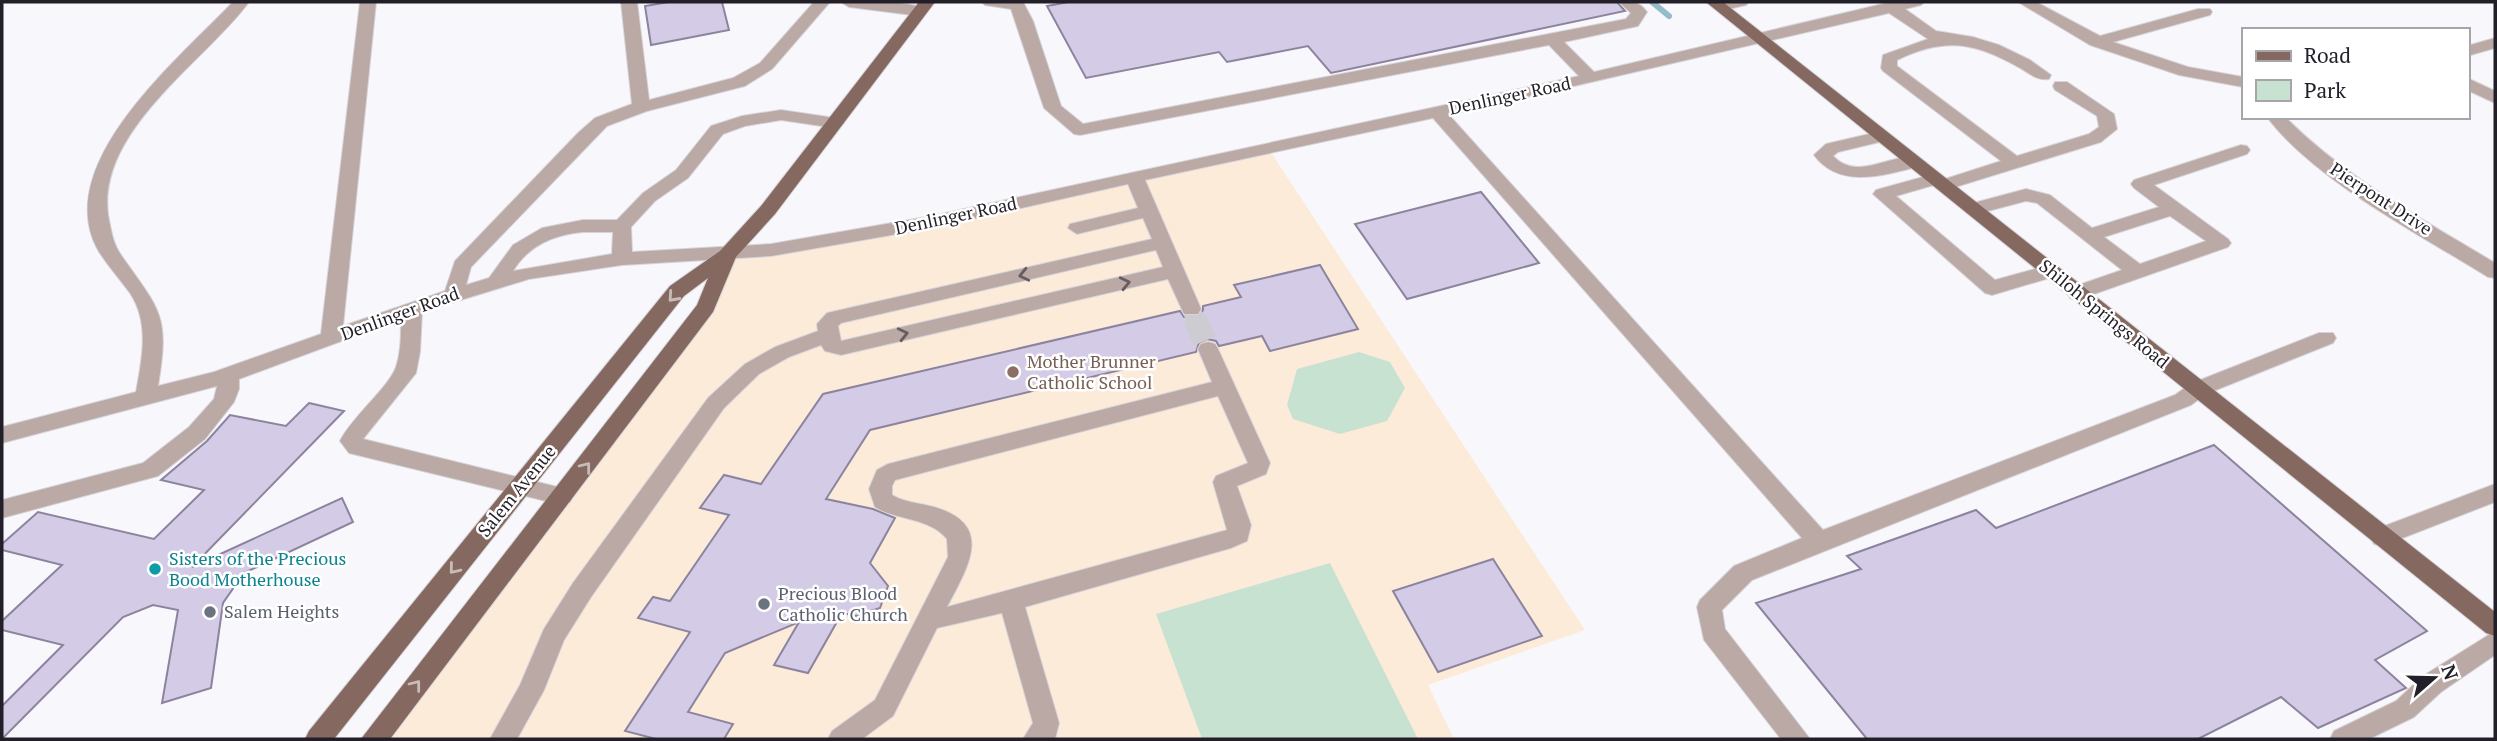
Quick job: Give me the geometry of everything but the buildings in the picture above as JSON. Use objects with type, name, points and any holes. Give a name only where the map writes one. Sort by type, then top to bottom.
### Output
[{"type":"main road","name":"Shiloh Springs Road","points":[[1717,4],[2495,626]]},
{"type":"main road","name":"Salem Avenue","points":[[318,739],[677,291],[727,255],[768,210],[924,6]]},
{"type":"main road","name":"Salem Avenue","points":[[374,739],[706,307],[727,255]]},
{"type":"street","points":[[145,399],[155,333],[152,316],[145,300],[106,245],[99,226],[97,206],[102,177],[113,149],[143,105],[241,2]]},
{"type":"street","points":[[331,339],[368,2]]},
{"type":"street","points":[[629,2],[641,107]]},
{"type":"street","points":[[454,293],[462,265],[601,122],[641,107],[739,82],[766,66],[821,2]]},
{"type":"street","points":[[849,2],[924,6]]},
{"type":"street","points":[[990,2],[1025,3],[1025,22],[1053,108],[1080,130],[1632,23],[1639,12],[1627,2]]},
{"type":"street","points":[[1717,4],[1741,2]]},
{"type":"street","points":[[1833,2],[1853,15]]},
{"type":"street","points":[[1912,2],[1946,31],[1949,40]]},
{"type":"street","name":"Denlinger Road","points":[[2,435],[228,375],[454,293],[497,281],[552,269],[622,259],[727,255],[878,233],[1590,78],[1912,2]]},
{"type":"street","points":[[2026,2],[2096,42],[2181,71],[2242,82]]},
{"type":"street","points":[[1891,7],[1930,34],[1949,40]]},
{"type":"street","points":[[2096,42],[2204,12]]},
{"type":"street","points":[[2015,163],[1889,68],[1889,58],[1900,52],[1960,38],[1987,47],[2043,75]]},
{"type":"street","points":[[1553,40],[1590,78]]},
{"type":"street","points":[[2469,50],[2495,43]]},
{"type":"street","points":[[2469,84],[2495,98]]},
{"type":"street","points":[[2049,271],[1992,288],[1882,194],[2015,163],[2095,138],[2108,130],[2105,114],[2061,86]]},
{"type":"street","points":[[1437,112],[1819,541]]},
{"type":"street","points":[[622,259],[622,226],[649,197],[682,174],[717,130],[742,121],[781,115],[835,123]]},
{"type":"street","name":"Pierpont Drive","points":[[2277,119],[2292,137],[2336,172],[2495,272]]},
{"type":"street","points":[[1882,136],[1832,148],[1824,155],[1829,164],[1845,172],[1864,172],[1914,162]]},
{"type":"street","points":[[2077,293],[2221,243],[2140,184],[2241,150]]},
{"type":"street","points":[[1134,176],[1191,309]]},
{"type":"street","points":[[1973,209],[2026,195],[2043,199],[2137,272]]},
{"type":"street","points":[[2090,235],[2173,209]]},
{"type":"street","points":[[1077,228],[1149,211]]},
{"type":"street","points":[[497,281],[508,259],[535,236],[568,226],[622,226]]},
{"type":"street","points":[[1162,243],[834,318],[827,324],[828,335],[832,346],[841,348],[1175,271]]},
{"type":"street","points":[[412,308],[410,352],[405,373],[356,431],[351,442],[357,447],[562,496]]},
{"type":"street","points":[[503,739],[531,690],[553,636],[582,590],[716,403],[752,369],[782,352],[828,335]]},
{"type":"street","points":[[1797,739],[1713,633],[1709,607],[1743,573],[2183,400],[2198,389],[2326,338]]},
{"type":"street","points":[[931,618],[943,618],[1011,601],[1231,539],[1239,534],[1239,525],[1224,482],[1251,473],[1258,468],[1259,463],[1208,349]]},
{"type":"street","points":[[2,509],[150,470],[197,433],[223,402],[228,389],[228,375]]},
{"type":"street","points":[[841,739],[884,708],[960,557],[959,536],[944,519],[928,513],[891,507],[883,501],[880,487],[882,479],[888,473],[1224,387]]},
{"type":"street","points":[[2382,537],[2495,493]]},
{"type":"street","points":[[1011,601],[1046,723],[1044,734],[1036,739]]},
{"type":"street","points":[[2343,739],[2405,709],[2432,684],[2495,642]]},
{"type":"shaded area","points":[[1268,148],[1585,630],[1428,685],[1454,739],[374,739],[706,307],[727,255],[771,250]]},
{"type":"green space","points":[[1359,352],[1390,362],[1405,388],[1387,421],[1340,434],[1293,419],[1287,405],[1297,369]]},
{"type":"green space","points":[[1330,563],[1418,739],[1202,739],[1156,614]]},
{"type":"waterway","points":[[1652,2],[1669,16]]},
{"type":"tunnel","points":[[1191,309],[1196,321]]},
{"type":"tunnel","points":[[1195,319],[1208,349]]},
{"type":"place","name":"Mother Brunner Catholic School","points":[[1013,372]]},
{"type":"place","name":"Sisters of the Precious Bood Motherhouse","points":[[155,569]]},
{"type":"place","name":"Precious Blood Catholic Church","points":[[764,604]]},
{"type":"place","name":"Salem Heights","points":[[210,612]]}]
